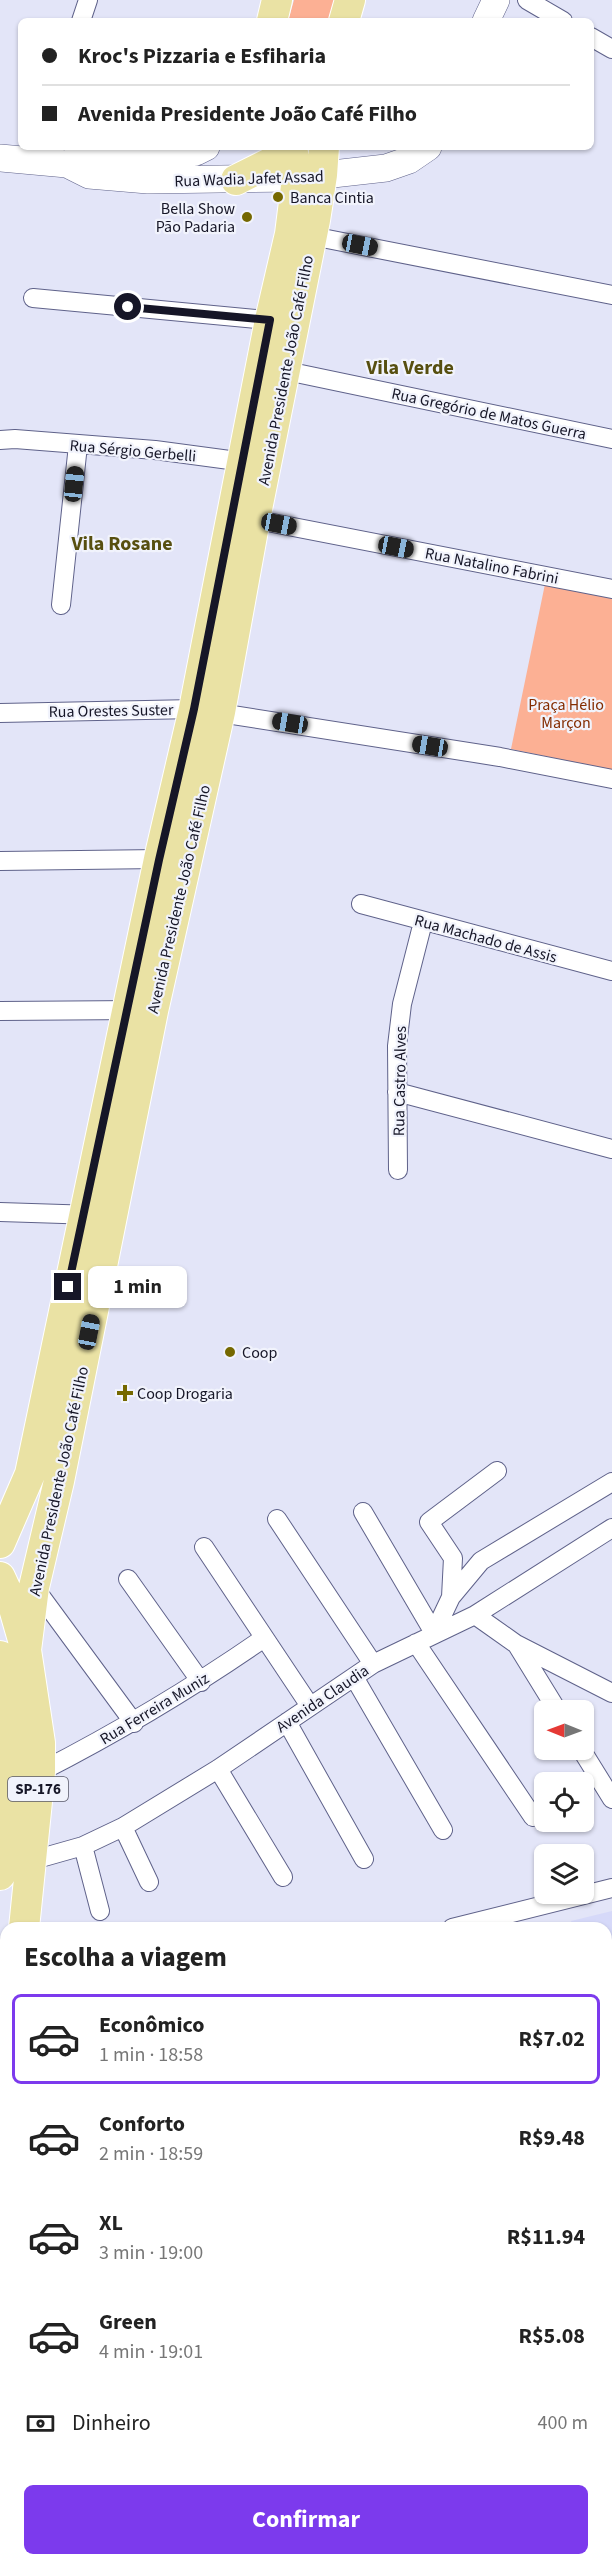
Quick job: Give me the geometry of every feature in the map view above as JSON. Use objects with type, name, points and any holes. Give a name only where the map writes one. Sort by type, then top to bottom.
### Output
[{"type":"main road","points":[[273,18],[277,0]]},
{"type":"main road","points":[[345,18],[350,0]]},
{"type":"main road","points":[[236,180],[270,163],[288,150]]},
{"type":"main road","name":"Avenida Presidente João Café Filho","points":[[0,1543],[30,1474],[83,1215],[140,1010],[207,710],[282,322],[312,236],[314,167],[295,150]]},
{"type":"main road","name":"Avenida Presidente João Café Filho","points":[[282,322],[290,234],[314,167]]},
{"type":"main road","name":"Avenida Presidente João Café Filho","points":[[13,1653],[34,1587],[59,1481],[113,1212],[159,860],[207,710]]},
{"type":"main road","points":[[0,1502],[30,1474]]},
{"type":"main road","name":"SP-176","points":[[0,1577],[13,1605],[10,1696],[16,1744],[12,1805],[0,1875]]},
{"type":"main road","name":"SP-176","points":[[13,1653],[37,1716],[40,1772],[25,1922]]},
{"type":"street","points":[[82,18],[88,0]]},
{"type":"street","points":[[487,18],[496,0]]},
{"type":"street","points":[[527,0],[558,18]]},
{"type":"street","points":[[594,39],[612,49]]},
{"type":"street","name":"Rua Wadia Jafet Assad","points":[[67,164],[93,155],[170,155],[200,150]]},
{"type":"street","name":"Rua Wadia Jafet Assad","points":[[0,158],[36,154],[67,164],[89,175],[148,180],[236,180],[314,167],[375,170],[398,165],[424,150]]},
{"type":"street","points":[[312,236],[612,295]]},
{"type":"street","points":[[33,298],[282,322]]},
{"type":"street","name":"Rua Gregório de Matos Guerra","points":[[272,368],[612,439]]},
{"type":"street","name":"Rua Sérgio Gerbelli","points":[[0,440],[15,439],[155,450],[254,463]]},
{"type":"street","points":[[61,605],[78,445]]},
{"type":"street","name":"Rua Natalino Fabrini","points":[[243,517],[612,589]]},
{"type":"street","name":"Rua Orestes Suster","points":[[0,712],[207,710],[500,757],[612,779]]},
{"type":"street","points":[[0,861],[159,860]]},
{"type":"street","name":"Rua Machado de Assis","points":[[361,904],[612,971]]},
{"type":"street","name":"Rua Castro Alves","points":[[398,1170],[397,1046],[402,1004],[423,922]]},
{"type":"street","points":[[0,1011],[140,1010]]},
{"type":"street","points":[[397,1092],[612,1149]]},
{"type":"street","points":[[0,1212],[83,1215],[113,1212]]},
{"type":"street","points":[[451,1598],[453,1558],[429,1522],[497,1471]]},
{"type":"street","points":[[434,1634],[451,1598],[480,1561],[612,1482]]},
{"type":"street","points":[[363,1512],[434,1634]]},
{"type":"street","points":[[277,1519],[373,1664]]},
{"type":"street","name":"Avenida Claudia","points":[[30,1861],[83,1846],[123,1827],[218,1769],[373,1664],[475,1615],[612,1528]]},
{"type":"street","points":[[204,1547],[310,1706]]},
{"type":"street","points":[[128,1579],[201,1682]]},
{"type":"street","points":[[34,1587],[134,1723]]},
{"type":"street","points":[[475,1615],[516,1644],[612,1693]]},
{"type":"street","name":"Rua Ferreira Muniz","points":[[40,1772],[134,1723],[201,1682],[264,1638]]},
{"type":"street","points":[[416,1643],[533,1817]]},
{"type":"street","points":[[516,1644],[551,1700]]},
{"type":"street","points":[[354,1677],[443,1830]]},
{"type":"street","points":[[287,1722],[364,1859]]},
{"type":"street","points":[[588,1760],[612,1799]]},
{"type":"street","points":[[218,1769],[283,1876]]},
{"type":"street","points":[[123,1827],[149,1882]]},
{"type":"street","points":[[83,1846],[100,1911]]},
{"type":"street","points":[[476,1922],[612,1888]]},
{"type":"shaded area","points":[[612,1911],[612,1922],[571,1921]]},
{"type":"green space","points":[[294,0],[337,0],[332,18],[289,18]]},
{"type":"green space","name":"Praça Hélio Marçon","points":[[545,584],[612,598],[612,770],[511,749]]},
{"type":"place","name":"Banca Cintia","points":[[278,197]]},
{"type":"place","name":"Bella Show Pão Padaria","points":[[247,217]]},
{"type":"place","name":"Coop","points":[[230,1352]]},
{"type":"place","name":"Coop Drogaria","points":[[125,1393]]},
{"type":"district","name":"Vila Verde","points":[[410,367]]},
{"type":"district","name":"Vila Rosane","points":[[122,543]]},
{"type":"route","points":[[68,1287],[159,860],[194,709],[270,320],[128,307]]}]
